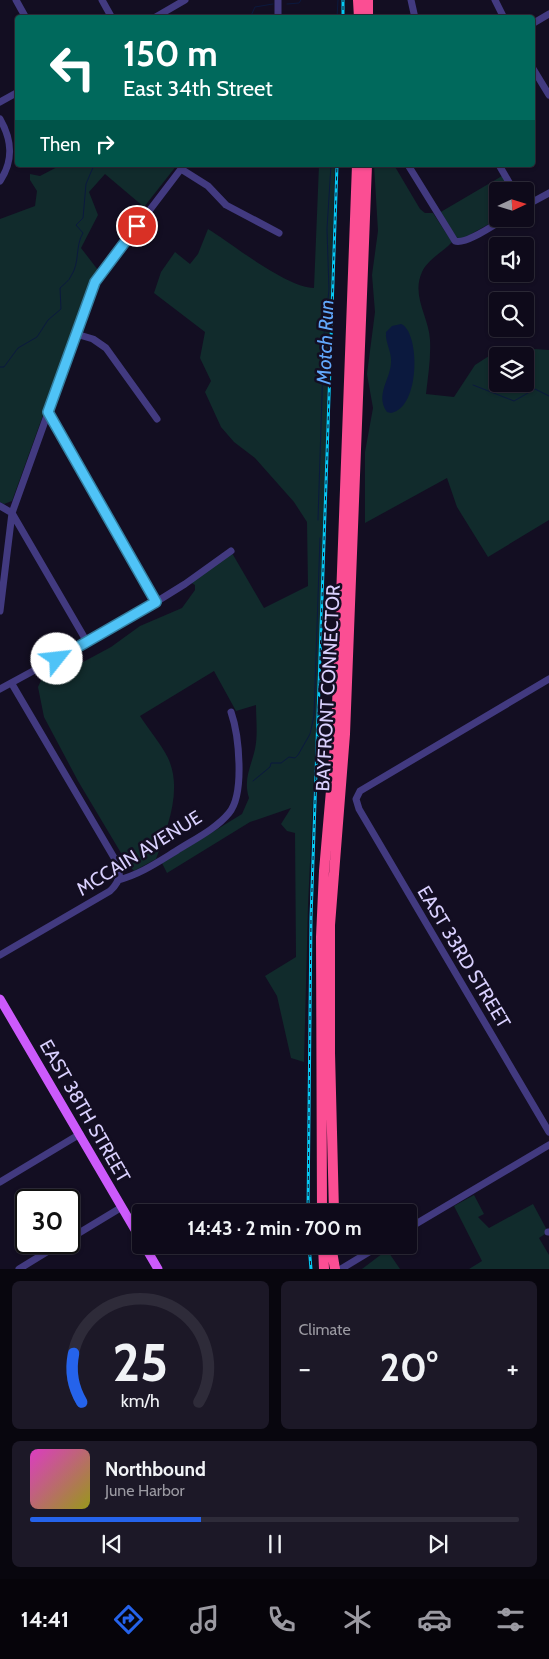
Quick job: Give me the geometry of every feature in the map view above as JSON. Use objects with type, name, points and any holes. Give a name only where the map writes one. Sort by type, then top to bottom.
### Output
[{"type":"highway","points":[[358,0],[359,15]]},
{"type":"highway","points":[[368,0],[368,15]]},
{"type":"highway","name":"BAYFRONT CONNECTOR","points":[[322,1204],[321,919],[336,723],[357,167]]},
{"type":"highway","name":"BAYFRONT CONNECTOR","points":[[334,1204],[330,1044],[330,924],[345,734],[366,167]]},
{"type":"highway","points":[[321,1135],[329,1204]]},
{"type":"highway","points":[[323,1254],[324,1269]]},
{"type":"highway","points":[[333,1254],[336,1269]]},
{"type":"highway","points":[[335,1254],[336,1269]]},
{"type":"main road","name":"EAST 38TH STREET","points":[[0,999],[132,1224]]},
{"type":"main road","points":[[149,1254],[158,1269]]},
{"type":"street","points":[[16,0],[24,15]]},
{"type":"street","points":[[102,0],[110,15]]},
{"type":"street","points":[[159,15],[185,0]]},
{"type":"street","points":[[278,0],[278,15]]},
{"type":"street","points":[[495,0],[502,15]]},
{"type":"street","points":[[535,22],[549,14]]},
{"type":"street","points":[[535,72],[549,95]]},
{"type":"street","points":[[0,102],[15,94]]},
{"type":"street","points":[[0,119],[8,135],[10,150],[9,163],[0,181]]},
{"type":"street","points":[[0,611],[12,513],[97,278],[182,167],[208,186],[226,205],[279,233]]},
{"type":"street","points":[[409,167],[434,210],[458,243],[489,227]]},
{"type":"street","points":[[500,167],[509,182]]},
{"type":"street","points":[[534,201],[549,193]]},
{"type":"street","points":[[76,334],[93,339],[106,348],[157,419]]},
{"type":"street","points":[[48,412],[156,602]]},
{"type":"street","points":[[0,506],[12,513],[87,642]]},
{"type":"street","points":[[0,690],[156,602],[231,551]]},
{"type":"street","name":"EAST 33RD STREET","points":[[549,680],[368,785],[356,796],[359,810],[549,1132]]},
{"type":"street","points":[[12,684],[116,861],[120,869],[118,880]]},
{"type":"street","name":"MCCAIN AVENUE","points":[[0,955],[110,891],[118,880],[135,875],[205,833],[230,813],[235,802],[239,764],[232,712]]},
{"type":"street","points":[[0,1182],[80,1134]]},
{"type":"street","points":[[417,1223],[549,1145]]},
{"type":"street","points":[[80,1232],[122,1207]]},
{"type":"street","points":[[19,1269],[43,1254]]},
{"type":"street","points":[[341,1269],[365,1254]]},
{"type":"green space","points":[[57,167],[175,167],[144,207],[105,174],[89,192],[98,215],[81,248],[98,270],[85,299],[12,501],[4,504],[0,502],[0,219],[35,206],[37,191],[30,180],[30,174],[40,176]]},
{"type":"green space","points":[[319,167],[335,167],[304,1062],[291,1058],[277,996],[265,976],[296,957],[295,833],[287,831],[281,824],[291,808],[250,822],[167,873],[162,863],[242,814],[249,798],[247,779],[256,744],[256,705],[236,711],[214,671],[140,716],[168,758],[172,770],[174,796],[169,822],[156,859],[134,871],[127,863],[78,781],[44,717],[38,687],[44,674],[48,672],[59,675],[111,647],[140,626],[182,608],[195,590],[195,585],[190,582],[232,553],[264,608],[308,586],[307,522],[294,502],[255,458],[234,442],[221,427],[205,392],[211,381],[200,358],[205,332],[154,293],[161,272],[175,252],[190,264],[198,254],[208,229],[289,281],[314,288]]},
{"type":"green space","points":[[374,167],[395,167],[420,209],[425,213],[433,213],[452,242],[428,263],[419,281],[419,298],[430,340],[426,394],[454,397],[475,365],[489,356],[489,392],[534,392],[534,349],[549,350],[549,520],[488,557],[457,507],[447,478],[365,523],[365,452],[373,408],[367,374],[375,312],[372,275],[378,231]]},
{"type":"green space","points":[[502,176],[506,182],[492,182]]},
{"type":"green space","points":[[489,184],[489,224],[462,239],[458,239],[439,213]]},
{"type":"green space","points":[[474,1195],[484,1214],[478,1217],[489,1228],[533,1204],[548,1232],[539,1238],[549,1255],[549,1269],[469,1269],[482,1261],[454,1206]]},
{"type":"green space","points":[[382,1254],[390,1254],[400,1269],[362,1269]]},
{"type":"water","points":[[401,324],[407,330],[412,340],[414,369],[408,398],[401,408],[391,413],[387,412],[382,400],[391,363],[386,332],[392,326]]},
{"type":"waterway","name":"Motch Run","points":[[287,4],[299,3],[301,0]]},
{"type":"waterway","name":"Motch Run","points":[[337,15],[338,0]]},
{"type":"waterway","name":"Motch Run","points":[[251,15],[255,7],[273,4]]},
{"type":"waterway","name":"Motch Run","points":[[0,367],[4,367],[18,348],[37,337],[48,320],[61,309],[60,288],[69,279],[76,266],[79,243],[83,233],[76,225],[83,218],[86,184],[93,167]]},
{"type":"waterway","name":"Motch Run","points":[[318,520],[324,334],[329,290],[327,229],[331,167]]},
{"type":"waterway","points":[[473,385],[514,401],[535,389],[549,396]]},
{"type":"waterway","points":[[253,781],[270,767],[271,763],[281,763],[289,757],[295,758],[310,734],[314,716],[320,538]]},
{"type":"railway","points":[[343,0],[343,15]]},
{"type":"railway","points":[[308,1204],[311,918],[337,167]]},
{"type":"railway","points":[[310,1254],[311,1269]]},
{"type":"route","points":[[57,659],[156,602],[48,412],[95,282],[137,226]]}]
